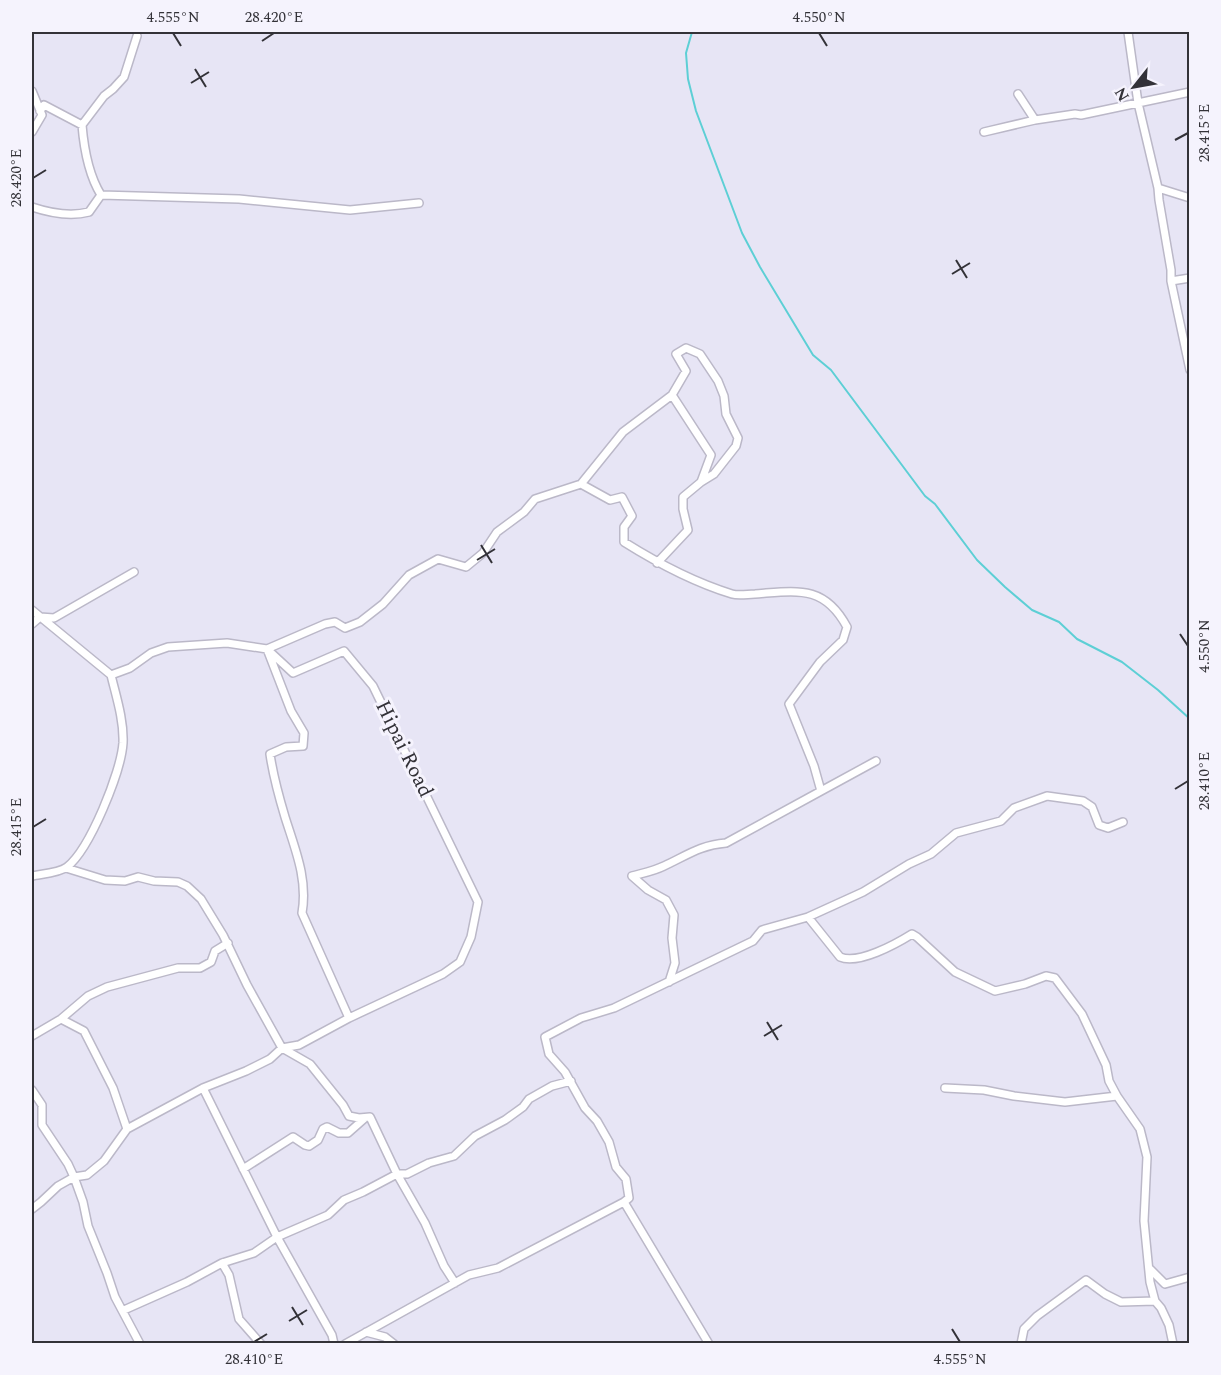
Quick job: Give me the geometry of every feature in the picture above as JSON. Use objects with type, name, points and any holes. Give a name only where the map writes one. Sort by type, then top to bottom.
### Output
[{"type":"street","points":[[1128,32],[1138,103],[1158,188],[1171,280],[1190,370]]},
{"type":"street","points":[[101,195],[93,182],[84,147],[82,125],[104,96],[124,76],[137,36]]},
{"type":"street","points":[[32,91],[42,115],[32,132]]},
{"type":"street","points":[[984,132],[1035,120],[1081,115],[1190,92]]},
{"type":"street","points":[[1018,94],[1035,120]]},
{"type":"street","points":[[40,111],[44,105],[82,125]]},
{"type":"street","points":[[1158,188],[1190,198]]},
{"type":"street","points":[[101,195],[239,199],[350,210],[419,203]]},
{"type":"street","points":[[32,207],[47,212],[79,215],[89,212],[101,195]]},
{"type":"street","points":[[1171,280],[1190,278]]},
{"type":"street","points":[[111,675],[130,668],[151,653],[168,647],[227,644],[267,649],[325,624],[335,622],[345,628],[360,622],[383,604],[409,575],[438,559],[466,567],[483,553],[497,532],[524,512],[535,499],[581,484],[624,432],[672,395],[686,371],[676,354],[686,348],[700,354],[718,381],[724,396],[726,414],[738,438],[736,446],[714,474],[700,482],[683,497],[688,530],[657,563]]},
{"type":"street","points":[[672,395],[711,456],[700,482]]},
{"type":"street","points":[[581,484],[610,500],[622,497],[632,516],[624,527],[624,542],[686,578],[736,595],[813,593],[841,615],[847,627],[843,640],[820,662],[789,704],[814,766],[821,791]]},
{"type":"street","points":[[32,624],[40,617],[54,618],[134,572]]},
{"type":"street","points":[[32,610],[111,675],[120,711],[123,744],[103,810],[87,842],[66,868]]},
{"type":"street","points":[[267,649],[291,711],[304,733],[303,746],[286,747],[270,754],[284,815],[302,870],[305,897],[302,913],[349,1018]]},
{"type":"street","name":"Hipai Road","points":[[127,1129],[204,1088],[270,1059],[282,1048],[299,1045],[349,1018],[443,974],[460,962],[471,937],[478,902],[373,686],[344,651],[293,673],[267,649]]},
{"type":"street","points":[[669,982],[675,963],[672,938],[674,915],[666,900],[648,890],[632,876],[657,869],[689,852],[712,844],[726,843],[876,760]]},
{"type":"street","points":[[345,1344],[469,1275],[498,1268],[629,1198],[626,1179],[616,1167],[609,1142],[597,1121],[585,1108],[571,1081],[549,1054],[545,1037],[581,1018],[614,1008],[753,941],[762,930],[808,917],[864,892],[909,864],[931,854],[956,833],[1001,821],[1014,808],[1047,796],[1083,801],[1092,807],[1099,825],[1108,828],[1123,822]]},
{"type":"street","points":[[32,876],[66,868],[105,880],[126,881],[138,877],[154,881],[178,882],[187,886],[201,899],[228,943],[247,985],[282,1048],[310,1064],[343,1105],[349,1116],[370,1117],[372,1120],[397,1174],[455,1283]]},
{"type":"street","points":[[808,917],[840,957],[847,960],[869,955],[896,944],[912,934],[954,972],[994,991],[1025,984],[1046,976],[1055,978],[1082,1014],[1106,1065],[1117,1096],[1140,1129],[1147,1156],[1144,1221],[1150,1282],[1155,1301],[1169,1325],[1173,1344]]},
{"type":"street","points":[[32,1036],[61,1019],[88,996],[107,987],[178,968],[200,968],[212,962],[215,951],[228,943]]},
{"type":"street","points":[[32,1209],[58,1186],[74,1177],[87,1175],[104,1161],[127,1129],[113,1088],[84,1031],[61,1019]]},
{"type":"street","points":[[124,1311],[222,1263],[254,1253],[277,1237],[328,1215],[344,1200],[397,1174],[407,1174],[429,1163],[454,1156],[475,1136],[506,1120],[529,1099],[552,1086],[571,1081]]},
{"type":"street","points":[[204,1088],[277,1237],[332,1335],[334,1344]]},
{"type":"street","points":[[945,1088],[984,1090],[1065,1102],[1117,1096]]},
{"type":"street","points":[[32,1090],[42,1105],[42,1125],[74,1177],[88,1226],[114,1297],[124,1311],[140,1344]]},
{"type":"street","points":[[243,1169],[293,1137],[309,1146],[318,1140],[323,1129],[348,1133],[365,1118]]},
{"type":"street","points":[[624,1202],[708,1344]]},
{"type":"street","points":[[222,1263],[229,1275],[239,1319],[261,1344]]},
{"type":"street","points":[[1150,1269],[1165,1284],[1190,1277]]},
{"type":"street","points":[[1021,1344],[1024,1329],[1037,1316],[1086,1280],[1121,1302],[1155,1301]]},
{"type":"street","points":[[366,1332],[385,1337],[394,1344]]},
{"type":"waterway","points":[[692,32],[686,53],[688,79],[696,111],[742,233],[813,355],[831,370],[925,496],[935,504],[977,560],[1032,610],[1059,622],[1077,639],[1122,662],[1190,719]]}]
